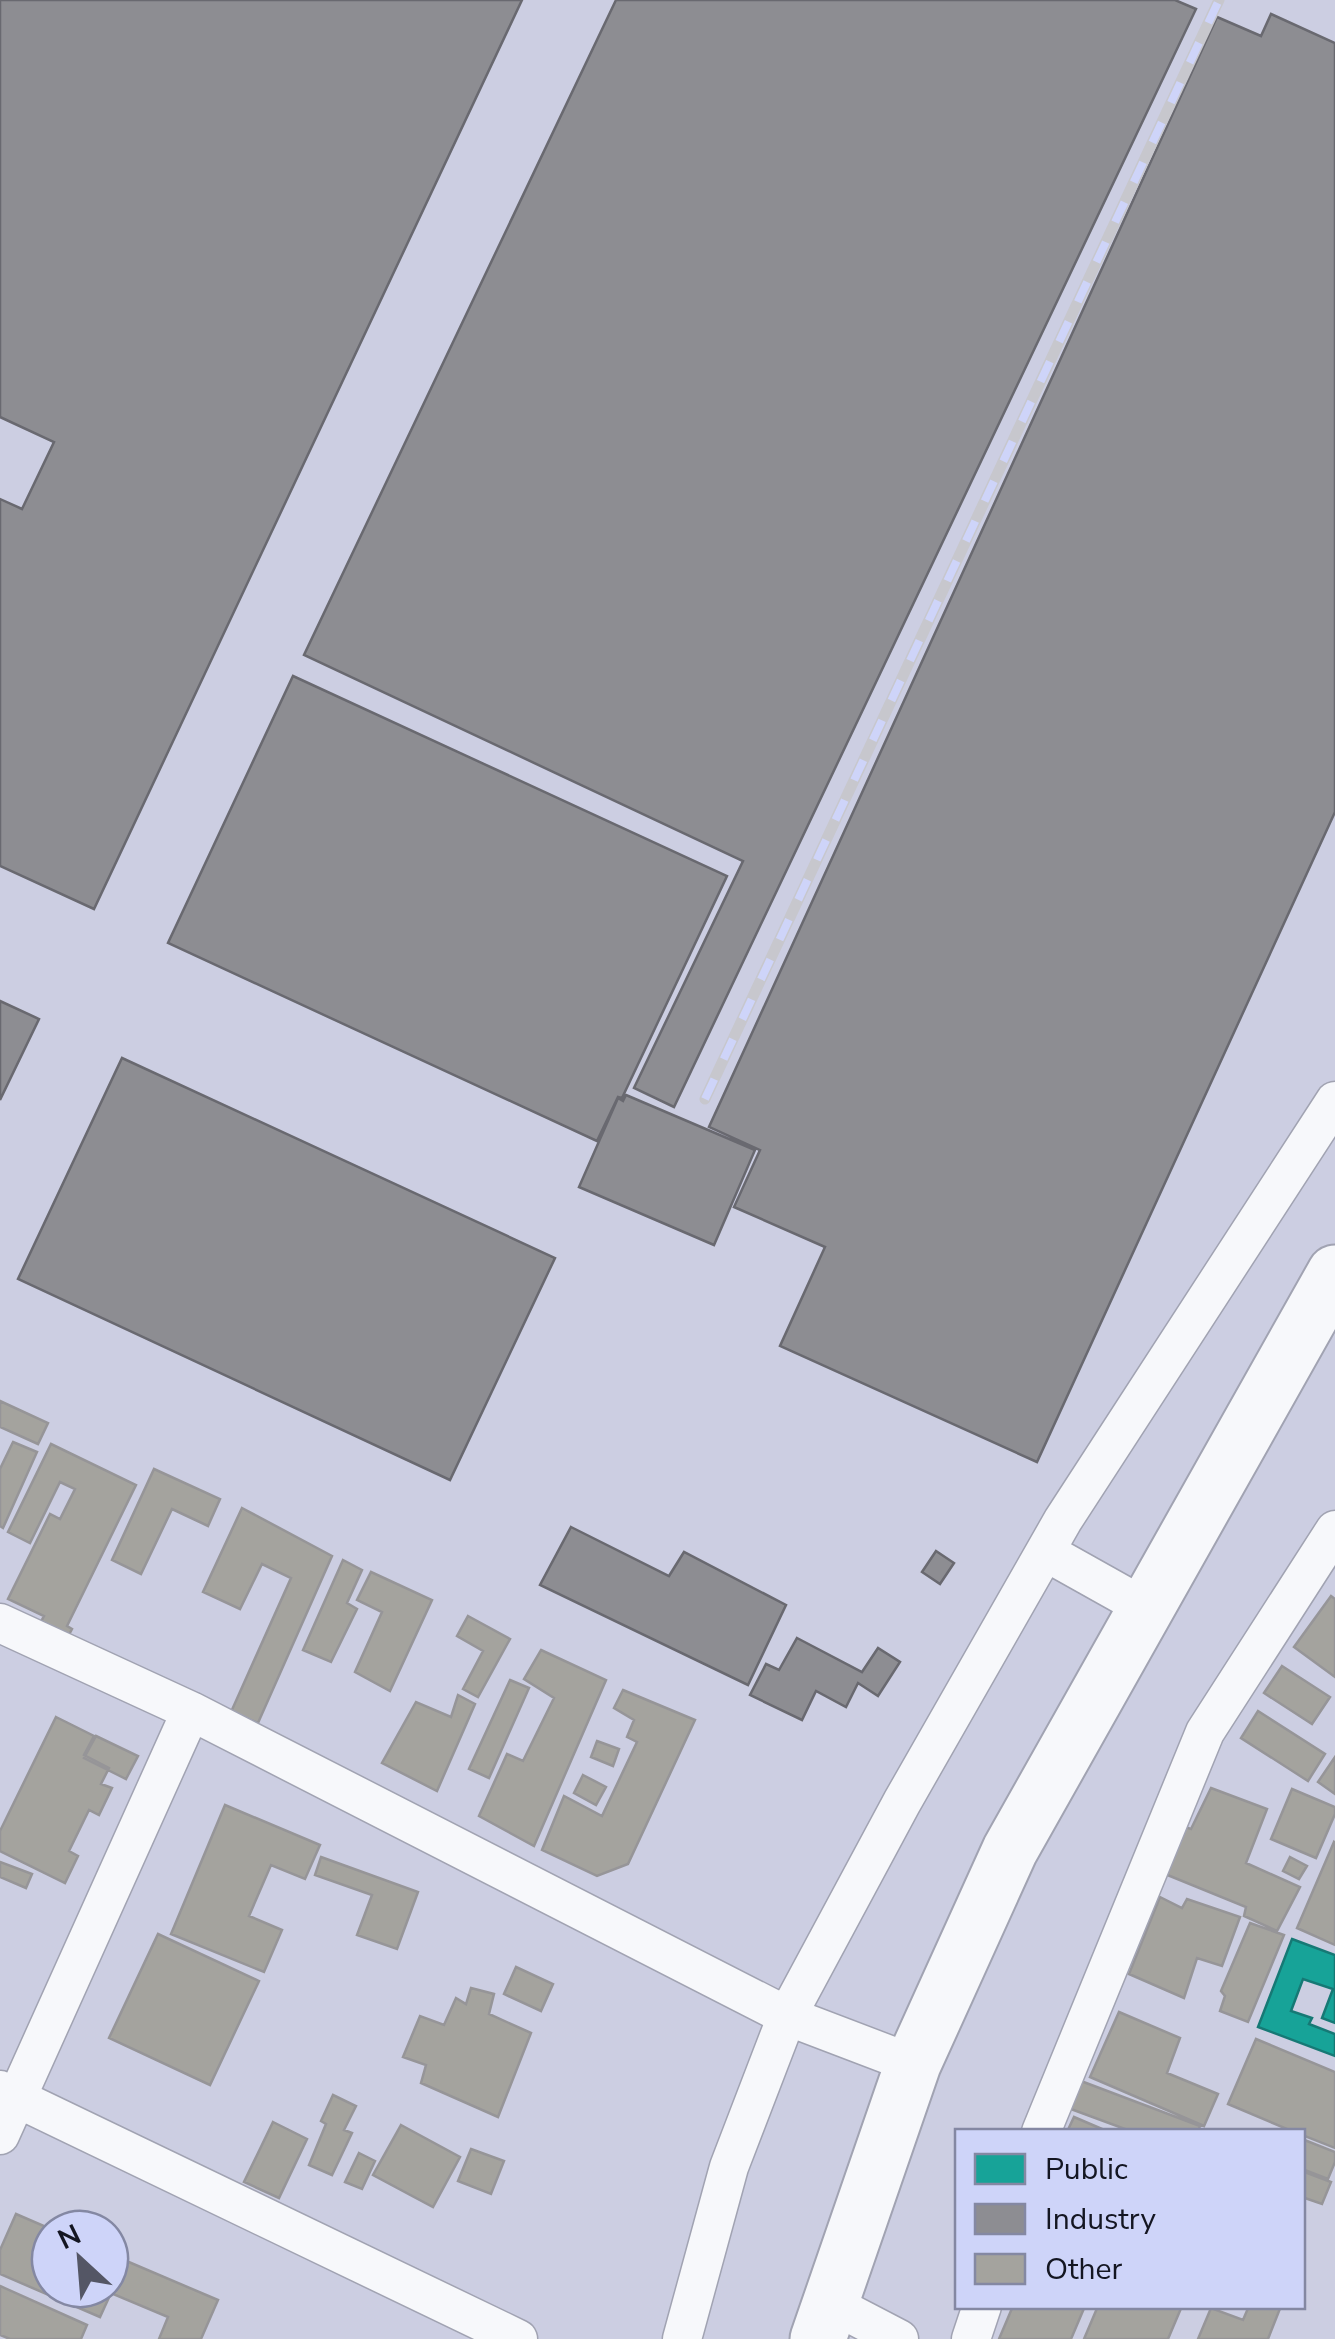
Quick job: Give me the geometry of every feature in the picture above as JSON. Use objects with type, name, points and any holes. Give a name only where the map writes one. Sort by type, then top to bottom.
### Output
[{"type":"street","points":[[682,2339],[729,2167],[787,2016],[902,1802],[1046,1552],[1335,1101]]},
{"type":"street","points":[[899,2339],[824,2321],[913,2064],[1010,1850],[1335,1273]]},
{"type":"street","points":[[1042,2129],[1205,1732],[1335,1530]]},
{"type":"street","points":[[1046,1552],[1146,1608]]},
{"type":"street","points":[[0,1624],[191,1711],[787,2016],[913,2064]]},
{"type":"street","points":[[0,2135],[8,2094],[191,1711]]},
{"type":"street","points":[[8,2094],[518,2339]]},
{"type":"street","points":[[971,2339],[981,2309]]},
{"type":"building: Public","points":[[1292,1939],[1335,1955],[1335,2023],[1322,2018],[1333,1989],[1303,1979],[1291,2011],[1312,2018],[1309,2024],[1335,2034],[1335,2056],[1258,2027]]},
{"type":"building: Industry","points":[[0,0],[522,0],[94,909],[0,866],[0,499],[22,509],[54,442],[0,417]]},
{"type":"building: Industry","points":[[616,0],[1175,0],[1196,9],[674,1107],[634,1088],[743,861],[304,655]]},
{"type":"building: Industry","points":[[1271,14],[1335,43],[1335,812],[1037,1462],[780,1346],[825,1247],[734,1207],[760,1150],[709,1127],[1217,17],[1261,36]]},
{"type":"building: Industry","points":[[293,676],[727,876],[622,1098],[618,1097],[597,1141],[168,943]]},
{"type":"building: Industry","points":[[0,1001],[39,1019],[0,1100]]},
{"type":"building: Industry","points":[[122,1058],[555,1258],[450,1480],[18,1279]]},
{"type":"building: Industry","points":[[626,1095],[755,1150],[714,1245],[579,1187],[618,1098],[623,1101]]},
{"type":"building: Industry","points":[[571,1527],[669,1576],[684,1552],[786,1605],[748,1685],[540,1585]]},
{"type":"building: Industry","points":[[936,1551],[954,1563],[940,1584],[922,1572]]},
{"type":"building: Industry","points":[[797,1638],[862,1672],[878,1648],[900,1662],[878,1696],[858,1683],[846,1707],[816,1691],[802,1720],[750,1695],[766,1664],[779,1670]]},
{"type":"building: Other","points":[[0,1401],[48,1423],[38,1444],[0,1427]]},
{"type":"building: Other","points":[[13,1442],[37,1452],[3,1528],[0,1469]]},
{"type":"building: Other","points":[[51,1444],[136,1485],[67,1626],[72,1629],[66,1640],[38,1627],[44,1616],[8,1599],[50,1514],[60,1519],[75,1489],[60,1482],[30,1543],[8,1532]]},
{"type":"building: Other","points":[[154,1469],[220,1499],[208,1526],[172,1509],[141,1574],[112,1560]]},
{"type":"building: Other","points":[[242,1508],[332,1556],[258,1723],[231,1712],[291,1578],[262,1564],[240,1609],[203,1592]]},
{"type":"building: Other","points":[[343,1560],[362,1570],[347,1603],[357,1609],[331,1662],[303,1650]]},
{"type":"building: Other","points":[[371,1572],[432,1600],[390,1691],[355,1672],[382,1612],[357,1600]]},
{"type":"building: Other","points":[[1331,1596],[1335,1599],[1335,1677],[1294,1647]]},
{"type":"building: Other","points":[[468,1616],[510,1639],[478,1697],[463,1689],[483,1651],[457,1636]]},
{"type":"building: Other","points":[[541,1650],[606,1680],[534,1846],[479,1816],[507,1754],[523,1761],[554,1698],[524,1679]]},
{"type":"building: Other","points":[[1282,1666],[1330,1697],[1312,1724],[1264,1693]]},
{"type":"building: Other","points":[[510,1680],[529,1688],[489,1778],[469,1769]]},
{"type":"building: Other","points":[[623,1690],[695,1720],[628,1864],[597,1876],[542,1850],[564,1796],[602,1816],[637,1742],[627,1737],[634,1720],[614,1708]]},
{"type":"building: Other","points":[[458,1695],[475,1704],[437,1791],[382,1763],[416,1702],[451,1717]]},
{"type":"building: Other","points":[[1258,1711],[1325,1754],[1308,1781],[1241,1738]]},
{"type":"building: Other","points":[[56,1717],[94,1736],[84,1755],[109,1768],[101,1784],[112,1788],[99,1815],[89,1810],[69,1851],[78,1856],[65,1883],[0,1851],[0,1831]]},
{"type":"building: Other","points":[[96,1736],[138,1756],[126,1779],[84,1758]]},
{"type":"building: Other","points":[[597,1741],[619,1749],[613,1766],[591,1757]]},
{"type":"building: Other","points":[[1335,1757],[1335,1794],[1318,1782]]},
{"type":"building: Other","points":[[583,1775],[606,1787],[596,1805],[574,1793]]},
{"type":"building: Other","points":[[1211,1788],[1267,1809],[1246,1863],[1300,1887],[1277,1931],[1244,1916],[1246,1907],[1165,1874],[1185,1827],[1191,1829]]},
{"type":"building: Other","points":[[1292,1789],[1335,1807],[1316,1858],[1271,1839]]},
{"type":"building: Other","points":[[225,1805],[320,1845],[305,1879],[271,1865],[249,1916],[282,1930],[264,1972],[171,1934]]},
{"type":"building: Other","points":[[1335,1843],[1335,1945],[1297,1928]]},
{"type":"building: Other","points":[[321,1857],[418,1892],[397,1949],[357,1935],[372,1895],[315,1875]]},
{"type":"building: Other","points":[[1290,1857],[1307,1866],[1299,1879],[1283,1871]]},
{"type":"building: Other","points":[[0,1862],[32,1874],[26,1888],[0,1877]]},
{"type":"building: Other","points":[[1160,1897],[1182,1908],[1187,1899],[1240,1917],[1222,1966],[1197,1958],[1184,1998],[1129,1974]]},
{"type":"building: Other","points":[[1250,1923],[1284,1935],[1248,2022],[1220,2011],[1225,1996],[1221,1991]]},
{"type":"building: Other","points":[[158,1934],[259,1981],[210,2085],[109,2038]]},
{"type":"building: Other","points":[[516,1967],[553,1984],[541,2011],[504,1994]]},
{"type":"building: Other","points":[[471,1988],[494,1994],[489,2014],[531,2033],[498,2117],[421,2083],[426,2065],[403,2057],[420,2016],[444,2025],[456,1998],[466,2004]]},
{"type":"building: Other","points":[[1119,2012],[1180,2038],[1167,2073],[1218,2094],[1204,2126],[1090,2077]]},
{"type":"building: Other","points":[[1256,2039],[1335,2072],[1335,2148],[1305,2136],[1305,2129],[1287,2129],[1228,2104]]},
{"type":"building: Other","points":[[1073,2078],[1200,2126],[1125,2129],[1060,2105]]},
{"type":"building: Other","points":[[333,2095],[356,2106],[344,2130],[352,2133],[332,2175],[309,2165]]},
{"type":"building: Other","points":[[1074,2117],[1102,2129],[1068,2129]]},
{"type":"building: Other","points":[[273,2122],[307,2139],[279,2198],[244,2182]]},
{"type":"building: Other","points":[[401,2125],[460,2157],[433,2207],[373,2175]]},
{"type":"building: Other","points":[[1305,2140],[1335,2152],[1328,2179],[1305,2170]]},
{"type":"building: Other","points":[[471,2149],[504,2161],[491,2194],[458,2181]]},
{"type":"building: Other","points":[[359,2153],[375,2161],[362,2189],[345,2182]]},
{"type":"building: Other","points":[[1305,2172],[1331,2182],[1322,2204],[1305,2198]]},
{"type":"building: Other","points":[[16,2214],[30,2220],[30,2287],[0,2274],[0,2250]]},
{"type":"building: Other","points":[[130,2263],[218,2300],[201,2339],[159,2339],[168,2317],[130,2301]]},
{"type":"building: Other","points":[[0,2286],[30,2299],[30,2309],[51,2309],[87,2325],[81,2339],[10,2339],[0,2335]]},
{"type":"building: Other","points":[[81,2309],[104,2309],[100,2317]]},
{"type":"building: Other","points":[[1012,2309],[1084,2309],[1071,2339],[999,2339]]},
{"type":"building: Other","points":[[1097,2309],[1181,2309],[1168,2339],[1084,2339]]},
{"type":"building: Other","points":[[1211,2309],[1243,2320],[1248,2309],[1280,2309],[1268,2339],[1198,2339]]},
{"type":"railway","points":[[705,1099],[1219,0]]}]
